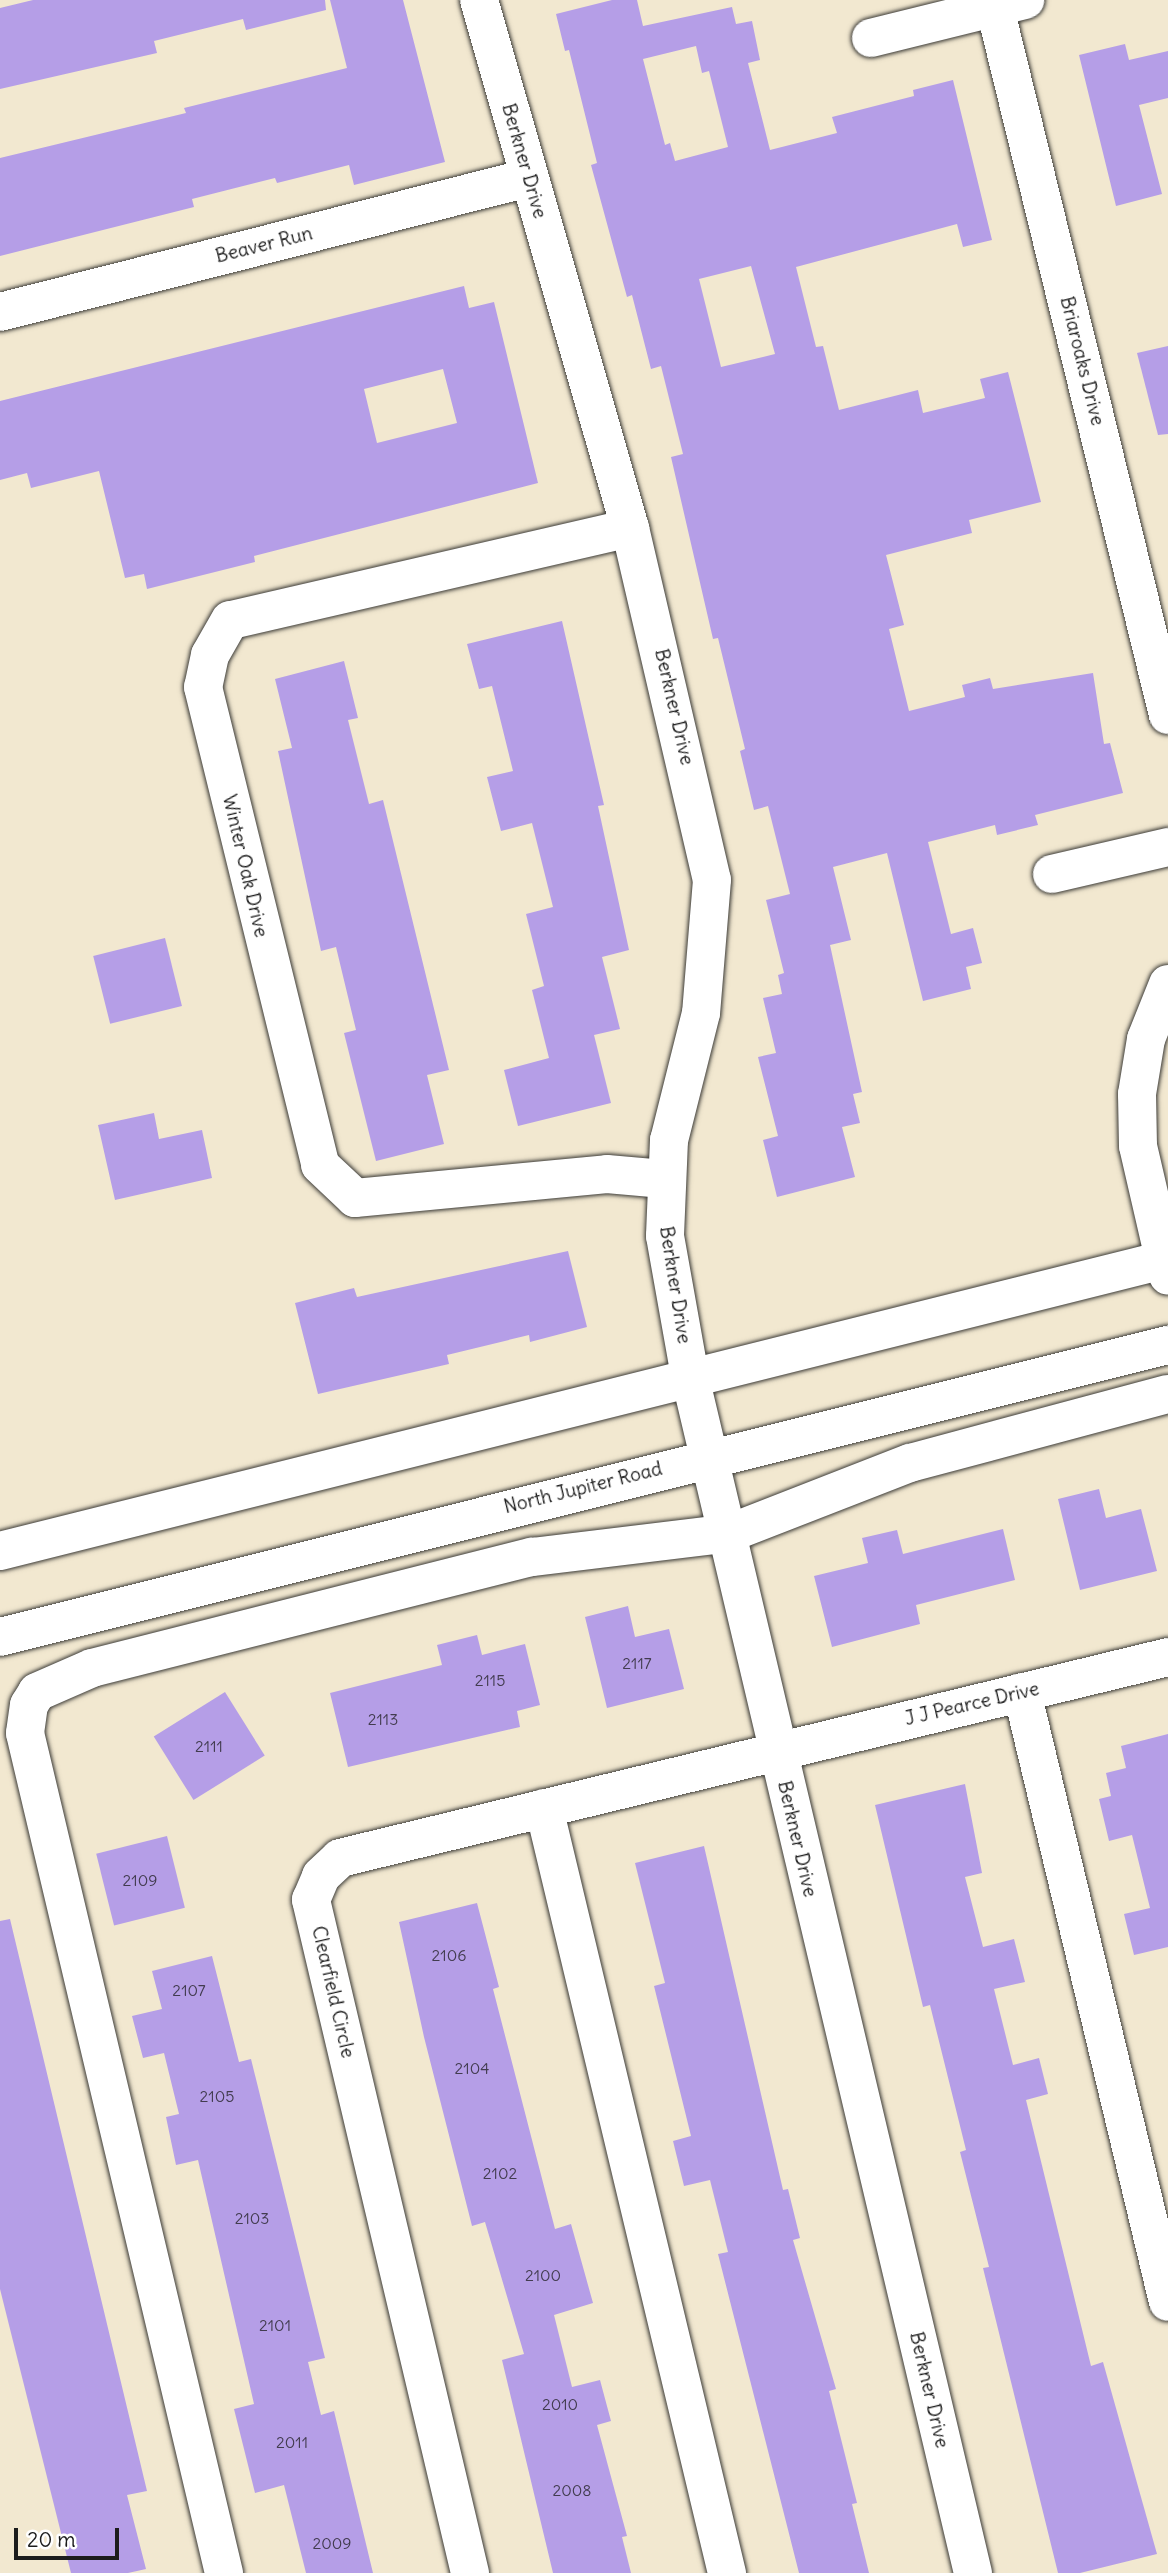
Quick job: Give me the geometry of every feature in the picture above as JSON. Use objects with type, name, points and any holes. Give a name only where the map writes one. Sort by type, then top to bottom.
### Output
[{"type":"street","name":"Berkner Drive","points":[[479,0],[630,527],[712,880],[701,1013],[669,1140],[664,1178],[665,1236],[690,1377],[730,1533],[776,1751],[972,2573]]},
{"type":"street","name":"Briaroaks Drive","points":[[871,38],[1005,2],[1168,715]]},
{"type":"street","name":"Beaver Run","points":[[0,312],[528,178]]},
{"type":"street","name":"Winter Oak Drive","points":[[630,527],[230,620],[210,655],[203,687],[320,1165],[355,1198],[607,1174],[664,1178]]},
{"type":"street","points":[[1052,874],[1168,847]]},
{"type":"street","points":[[0,1551],[690,1377],[1166,1265],[1138,1146],[1137,1094],[1146,1039],[1168,984]]},
{"type":"street","name":"North Jupiter Road","points":[[0,1637],[711,1455],[1168,1345]]},
{"type":"street","points":[[224,2573],[25,1733],[29,1705],[47,1685],[92,1668],[499,1565],[730,1533],[910,1463],[1168,1394]]},
{"type":"street","name":"J J Pearce Drive","points":[[776,1751],[1168,1657]]},
{"type":"street","points":[[1022,1692],[1168,2302]]},
{"type":"street","name":"Clearfield Circle","points":[[470,2573],[311,1900],[321,1876],[340,1858],[776,1751]]},
{"type":"street","points":[[544,1808],[727,2573]]},
{"type":"building","points":[[33,0],[325,0],[326,10],[246,30],[243,19],[154,41],[157,53],[0,89],[0,8]]},
{"type":"building","points":[[330,0],[403,0],[445,162],[354,185],[349,165],[277,183],[275,178],[192,199],[194,207],[0,256],[0,158],[186,113],[184,108],[347,68]]},
{"type":"building","points":[[612,0],[637,0],[643,26],[732,7],[736,24],[752,21],[760,60],[748,63],[770,150],[837,133],[832,117],[914,96],[913,90],[953,80],[992,240],[963,247],[957,224],[796,267],[816,347],[823,346],[839,410],[918,390],[923,413],[985,398],[980,379],[1008,372],[1041,502],[969,520],[972,533],[886,555],[904,625],[889,629],[909,711],[965,697],[962,685],[990,678],[993,689],[1093,673],[1104,744],[1110,743],[1123,793],[1035,815],[1038,825],[997,835],[995,825],[928,842],[951,934],[973,928],[982,963],[966,967],[971,989],[923,1001],[887,853],[833,867],[851,940],[830,945],[862,1092],[853,1094],[860,1123],[842,1127],[855,1177],[777,1197],[763,1140],[778,1136],[758,1057],[776,1053],[763,998],[782,994],[778,975],[784,973],[766,900],[790,894],[768,806],[754,810],[740,751],[745,749],[718,638],[713,639],[671,457],[683,454],[661,366],[651,369],[632,295],[627,297],[591,165],[597,163],[569,50],[565,51],[556,14]],"holes":[[[696,46],[702,73],[709,71],[728,147],[675,161],[670,143],[665,145],[643,59]],[[751,266],[775,354],[721,367],[699,279]]]},
{"type":"building","points":[[1125,44],[1129,60],[1168,51],[1168,98],[1139,105],[1162,194],[1116,206],[1079,55]]},
{"type":"building","points":[[464,286],[469,308],[494,302],[538,483],[254,556],[255,562],[147,589],[144,574],[125,578],[99,471],[31,488],[27,473],[0,480],[0,401]],"holes":[[[443,369],[457,423],[377,443],[364,389]]]},
{"type":"building","points":[[1168,346],[1168,434],[1158,435],[1137,353]]},
{"type":"building","points":[[562,621],[604,805],[598,806],[629,950],[602,957],[620,1029],[594,1035],[611,1103],[518,1126],[504,1070],[549,1058],[532,990],[544,986],[526,914],[553,907],[532,823],[501,831],[487,777],[513,771],[492,686],[479,689],[467,644]]},
{"type":"building","points":[[344,661],[358,718],[348,720],[369,804],[383,800],[449,1070],[427,1075],[444,1144],[376,1161],[344,1033],[356,1030],[336,947],[321,951],[278,751],[292,748],[275,679]]},
{"type":"building","points":[[165,938],[182,1006],[110,1024],[93,956]]},
{"type":"building","points":[[154,1113],[159,1139],[202,1130],[212,1178],[115,1200],[98,1125]]},
{"type":"building","points":[[568,1251],[587,1327],[530,1342],[529,1335],[447,1355],[449,1364],[318,1394],[295,1303],[354,1288],[357,1297]]},
{"type":"building","points":[[1099,1489],[1106,1518],[1141,1509],[1157,1571],[1080,1590],[1058,1499]]},
{"type":"building","points":[[1003,1529],[1015,1580],[916,1605],[920,1624],[832,1647],[814,1576],[868,1563],[862,1538],[897,1530],[903,1554]]},
{"type":"building","points":[[628,1606],[635,1637],[669,1629],[684,1689],[607,1708],[585,1617]]},
{"type":"building","points":[[477,1635],[482,1655],[525,1644],[540,1705],[517,1711],[520,1727],[348,1767],[330,1693],[442,1665],[437,1645]]},
{"type":"building","points":[[225,1692],[265,1756],[194,1800],[154,1737]]},
{"type":"building","points":[[1168,1734],[1168,1947],[1134,1955],[1124,1914],[1150,1908],[1132,1835],[1109,1841],[1099,1799],[1111,1796],[1106,1773],[1126,1768],[1121,1746]]},
{"type":"building","points":[[965,1784],[982,1873],[965,1877],[983,1947],[1014,1939],[1025,1982],[994,1989],[1013,2065],[1039,2058],[1048,2094],[1026,2100],[1091,2366],[1103,2362],[1157,2554],[1080,2573],[1058,2573],[983,2268],[989,2267],[960,2152],[966,2150],[930,2005],[923,2007],[875,1805]]},
{"type":"building","points":[[167,1836],[185,1908],[114,1925],[96,1854]]},
{"type":"building","points":[[704,1846],[783,2190],[788,2189],[800,2238],[793,2240],[836,2389],[829,2391],[857,2503],[852,2504],[869,2573],[799,2573],[718,2254],[728,2252],[710,2180],[684,2186],[673,2141],[691,2136],[654,1986],[665,1983],[635,1863]]},
{"type":"building","points":[[477,1903],[499,1987],[493,1989],[555,2229],[571,2224],[593,2303],[554,2315],[572,2387],[600,2380],[611,2421],[597,2425],[627,2536],[622,2537],[631,2573],[553,2573],[502,2360],[524,2354],[485,2222],[472,2226],[424,2037],[399,1922]]},
{"type":"building","points":[[10,1919],[147,2491],[127,2495],[146,2569],[128,2573],[71,2573],[0,2289],[0,1921]]},
{"type":"building","points":[[212,1956],[239,2062],[251,2059],[325,2358],[308,2362],[321,2415],[334,2411],[373,2573],[306,2573],[284,2485],[255,2493],[234,2409],[254,2404],[198,2160],[176,2165],[166,2117],[179,2114],[164,2053],[143,2058],[132,2016],[162,2009],[152,1971]]}]
